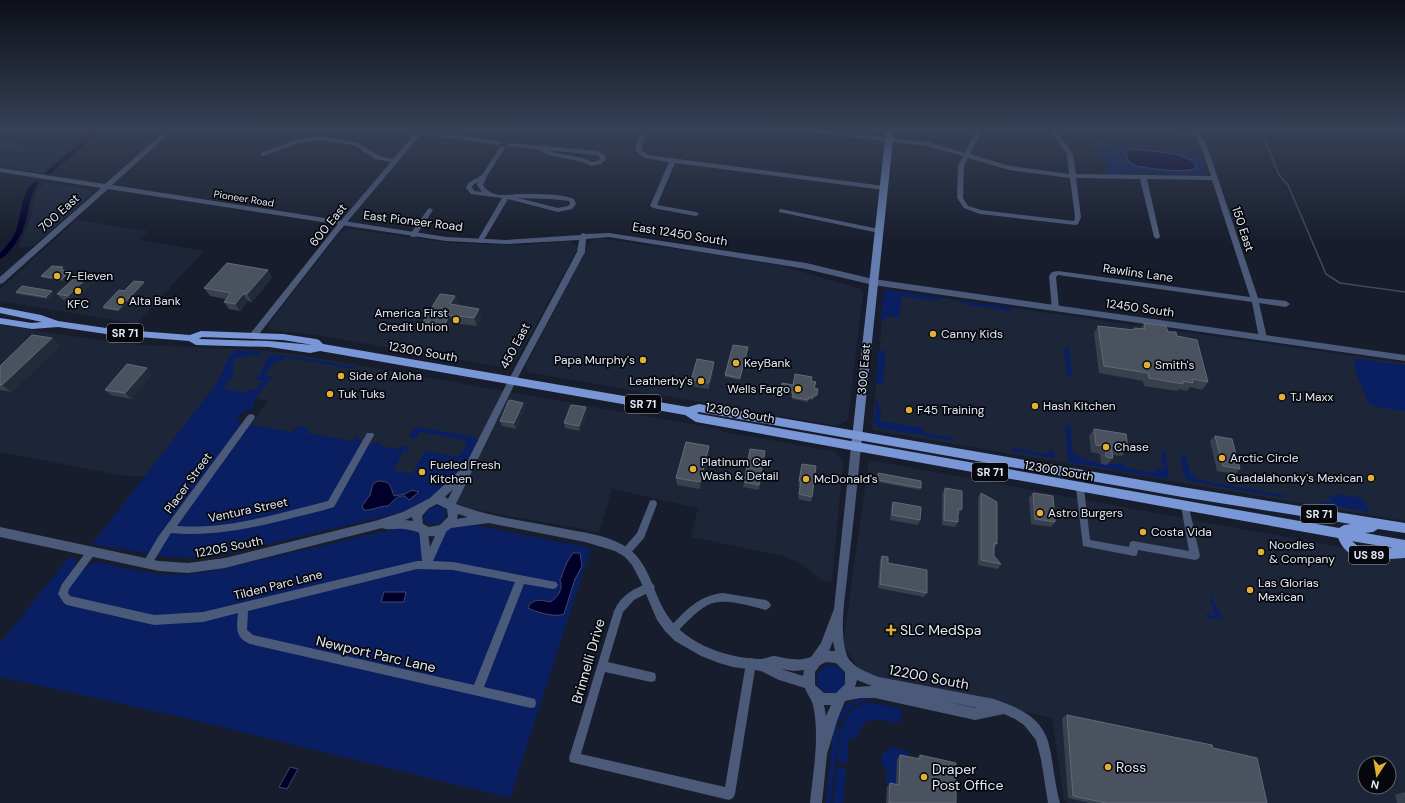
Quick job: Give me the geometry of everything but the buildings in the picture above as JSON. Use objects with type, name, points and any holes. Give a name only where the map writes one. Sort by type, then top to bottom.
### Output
[{"type":"main road","name":"300 East","points":[[856,447],[886,167]]},
{"type":"main road","name":"12300 South","points":[[0,310],[41,318],[58,324],[113,332],[191,338],[201,334],[283,337],[316,342],[320,347]]},
{"type":"main road","name":"12300 South","points":[[0,321],[32,326],[58,324]]},
{"type":"main road","name":"12300 South","points":[[191,338],[196,342],[269,344],[310,349],[320,347],[688,412],[696,418],[1405,545]]},
{"type":"main road","name":"12300 South","points":[[688,412],[699,408],[1182,492],[1405,528]]},
{"type":"main road","name":"US 89","points":[[1393,526],[1349,529],[1344,530],[1343,534],[1346,542],[1360,554],[1405,553]]},
{"type":"street","name":"700 East","points":[[0,281],[128,167]]},
{"type":"street","name":"600 East","points":[[252,336],[390,167]]},
{"type":"street","points":[[488,167],[480,186],[489,194]]},
{"type":"street","points":[[670,167],[653,206],[696,214]]},
{"type":"street","points":[[729,167],[884,188]]},
{"type":"street","points":[[961,167],[960,198],[966,207],[980,212],[1076,223],[1078,217],[1072,167]]},
{"type":"street","points":[[1007,167],[1074,177],[1215,178]]},
{"type":"street","name":"150 East","points":[[1211,167],[1255,300],[1263,338]]},
{"type":"street","name":"Pioneer Road","points":[[0,170],[342,224]]},
{"type":"street","points":[[484,176],[472,182],[469,188],[477,194],[489,194],[506,197],[558,210],[570,208],[573,204],[572,200],[566,198],[523,195],[506,197]]},
{"type":"street","points":[[1143,177],[1157,237]]},
{"type":"street","points":[[480,241],[506,197]]},
{"type":"street","points":[[413,235],[430,210]]},
{"type":"street","points":[[781,212],[879,231]]},
{"type":"street","name":"East Pioneer Road","points":[[342,224],[413,235],[480,241]]},
{"type":"street","name":"East 12450 South","points":[[480,241],[506,242],[583,235],[609,235],[806,266],[873,282]]},
{"type":"street","name":"450 East","points":[[451,506],[512,381],[580,252],[583,235]]},
{"type":"street","name":"Rawlins Lane","points":[[1055,308],[1052,276],[1058,273],[1255,300]]},
{"type":"street","name":"12450 South","points":[[873,282],[1405,358]]},
{"type":"street","points":[[1255,300],[1286,304]]},
{"type":"street","name":"Placer Street","points":[[147,564],[170,529],[251,417]]},
{"type":"street","name":"Ventura Street","points":[[170,529],[195,532],[221,529],[331,504],[370,435]]},
{"type":"street","name":"300 East","points":[[845,664],[838,637],[839,608],[856,447]]},
{"type":"street","name":"450 East","points":[[429,503],[468,469]]},
{"type":"street","points":[[1080,488],[1086,543],[1128,551],[1134,552],[1133,545],[1195,556],[1185,506]]},
{"type":"street","points":[[427,564],[422,529],[416,521],[417,515],[429,503],[443,500],[451,506],[493,520],[604,542],[626,552],[641,567],[662,618],[672,631],[698,649],[720,657],[757,664],[772,671],[794,677],[811,687],[826,699],[842,697]]},
{"type":"street","name":"12205 South","points":[[0,532],[147,564],[188,568],[224,563],[375,526],[406,515],[429,503]]},
{"type":"street","points":[[626,552],[641,535],[653,504]]},
{"type":"street","points":[[427,564],[445,527],[454,515],[451,506]]},
{"type":"street","points":[[422,529],[433,532],[470,520],[493,520]]},
{"type":"street","name":"12205 South","points":[[375,526],[403,524],[422,529]]},
{"type":"street","name":"Tilden Parc Lane","points":[[92,551],[64,589],[64,597],[70,602],[136,617],[170,620],[203,617],[427,564],[453,566],[553,586]]},
{"type":"street","points":[[477,691],[521,579]]},
{"type":"street","name":"Brinnelli Drive","points":[[650,587],[630,596],[619,609],[574,758],[729,794],[757,664]]},
{"type":"street","points":[[672,631],[698,605],[710,599],[726,597],[766,605]]},
{"type":"street","name":"Newport Parc Lane","points":[[243,607],[242,632],[250,639],[531,703]]},
{"type":"street","name":"300 East","points":[[814,661],[826,646],[839,608]]},
{"type":"street","points":[[757,664],[774,662],[793,666],[814,661],[826,656],[838,658],[845,664],[852,682],[850,688],[842,697],[832,717],[821,755]]},
{"type":"street","points":[[814,661],[808,673],[811,687],[820,709],[821,755],[816,803]]},
{"type":"street","name":"12200 South","points":[[845,664],[861,676],[879,683],[994,705],[1009,710],[1031,724],[1043,740],[1047,754],[1054,803]]},
{"type":"street","points":[[601,666],[651,677]]},
{"type":"street","name":"12200 South","points":[[842,697],[860,692],[875,692],[975,714],[997,709],[1009,710]]},
{"type":"shaded area","points":[[9,167],[48,167],[41,173]]},
{"type":"shaded area","points":[[1106,167],[1206,167],[1207,172],[1202,175],[1125,173],[1107,175]]},
{"type":"shaded area","points":[[46,183],[91,190],[92,193],[36,244],[30,247],[18,248],[29,222],[36,193]]},
{"type":"shaded area","points":[[76,220],[148,231],[140,240],[204,251],[136,324],[0,301],[0,289]]},
{"type":"shaded area","points":[[348,229],[453,243],[522,245],[566,241],[573,242],[578,248],[531,334],[513,364],[507,368],[315,335],[270,330],[268,326],[271,321],[339,233]]},
{"type":"shaded area","points":[[597,238],[698,252],[782,266],[861,289],[863,294],[848,417],[846,421],[838,425],[832,425],[527,372],[526,365],[589,244]]},
{"type":"shaded area","points":[[885,290],[1405,363],[1405,521],[872,430]]},
{"type":"shaded area","points":[[888,290],[942,298],[937,301],[901,296],[899,318],[886,316],[885,322],[881,319],[884,292]]},
{"type":"shaded area","points":[[956,300],[1012,308],[1010,311],[969,305]]},
{"type":"shaded area","points":[[0,325],[125,344],[256,350],[300,355],[719,429],[723,432],[833,451],[840,457],[843,463],[832,581],[826,582],[822,580],[798,562],[784,556],[691,537],[698,508],[612,489],[599,532],[465,508],[458,503],[459,495],[237,444],[268,401],[214,390],[146,476],[138,477],[120,475],[0,452]]},
{"type":"shaded area","points":[[1065,348],[1069,348],[1072,376],[1070,377],[1067,376]]},
{"type":"shaded area","points":[[236,350],[261,351],[259,356],[252,355],[233,359],[233,377],[229,380],[224,389],[246,393],[249,389],[256,390],[263,381],[257,380],[256,378],[259,377],[269,354],[311,359],[356,367],[354,369],[284,357],[282,362],[276,361],[264,375],[272,377],[254,401],[253,409],[242,413],[237,419],[240,423],[292,432],[297,426],[310,428],[307,433],[353,441],[356,437],[358,437],[361,443],[371,445],[381,441],[380,446],[400,449],[404,445],[410,449],[410,451],[403,451],[394,471],[412,474],[425,451],[458,457],[466,446],[464,445],[467,440],[420,432],[416,438],[412,439],[409,436],[413,430],[418,427],[475,437],[478,440],[468,461],[439,494],[403,512],[225,554],[196,558],[169,557],[92,544],[217,383],[229,357]]},
{"type":"shaded area","points":[[878,350],[886,351],[883,385],[876,384]]},
{"type":"shaded area","points":[[1353,358],[1405,365],[1405,411],[1378,407],[1369,404],[1357,376]]},
{"type":"shaded area","points":[[876,400],[878,400],[878,405],[881,407],[880,421],[924,428],[924,433],[953,438],[953,441],[879,428],[874,423]]},
{"type":"shaded area","points":[[1065,425],[1070,426],[1073,454],[1105,464],[1124,463],[1126,468],[1155,473],[1155,468],[1164,470],[1161,450],[1165,452],[1169,476],[1166,479],[1068,462]]},
{"type":"shaded area","points":[[1012,448],[1048,454],[1048,450],[1054,451],[1055,458],[1012,452]]},
{"type":"shaded area","points":[[1180,455],[1185,455],[1184,460],[1186,455],[1190,474],[1196,475],[1198,480],[1285,495],[1285,498],[1189,481],[1185,478]]},
{"type":"shaded area","points":[[869,460],[1405,559],[1405,803],[1068,803],[1064,800],[1052,718],[862,674],[843,645]]},
{"type":"shaded area","points":[[1337,494],[1363,498],[1369,512],[1321,504],[1320,501],[1331,502],[1328,496],[1337,497]]},
{"type":"shaded area","points":[[439,506],[446,510],[446,517],[438,524],[428,524],[424,519],[427,511],[433,507]]},
{"type":"shaded area","points":[[474,525],[591,548],[510,798],[176,716],[0,677],[0,643],[70,556],[77,560],[74,569],[83,571],[89,565],[97,562],[156,574],[182,575],[208,572],[399,528],[420,527],[427,564],[444,528]]},
{"type":"shaded area","points":[[1210,594],[1222,617],[1232,623],[1221,618],[1210,619],[1206,616],[1206,613],[1214,616]]},
{"type":"shaded area","points":[[831,665],[841,669],[845,679],[841,689],[831,693],[821,689],[817,679],[821,669]]},
{"type":"shaded area","points":[[862,697],[869,699],[854,705],[840,722],[837,720],[847,705]]},
{"type":"shaded area","points":[[868,702],[901,708],[901,721],[898,723],[877,720],[867,722],[863,725],[857,739],[849,738],[847,763],[837,761],[840,734],[846,718],[851,711]]},
{"type":"shaded area","points":[[836,724],[839,726],[831,803],[826,803],[833,734]]},
{"type":"shaded area","points":[[890,747],[909,751],[908,762],[896,789],[891,788],[886,782],[887,770],[881,763],[882,754]]},
{"type":"shaded area","points":[[837,766],[846,768],[843,803],[833,803]]},
{"type":"water","points":[[1147,167],[1196,168],[1191,170],[1176,171]]},
{"type":"water","points":[[378,481],[388,483],[394,496],[405,494],[412,490],[419,492],[409,500],[405,496],[399,496],[388,506],[364,510],[362,506],[370,495],[373,484]]},
{"type":"water","points":[[573,553],[580,553],[582,566],[575,579],[564,614],[551,615],[540,613],[528,608],[534,601],[540,600],[550,602],[556,597],[561,589],[560,580],[563,571]]},
{"type":"water","points":[[384,592],[406,592],[404,602],[381,602]]},
{"type":"water","points":[[290,767],[298,769],[287,789],[279,787]]},
{"type":"waterway","points":[[47,174],[55,167]]},
{"type":"waterway","points":[[1276,167],[1279,175],[1288,185],[1326,274],[1340,283],[1405,292]]},
{"type":"waterway","points":[[0,257],[10,246],[19,231],[23,221],[29,192],[36,183]]},
{"type":"place","name":"7-Eleven","points":[[57,276]]},
{"type":"place","name":"KFC","points":[[78,291]]},
{"type":"place","name":"Alta Bank","points":[[121,301]]},
{"type":"place","name":"America First Credit Union","points":[[456,320]]},
{"type":"place","name":"Canny Kids","points":[[933,334]]},
{"type":"place","name":"Papa Murphy's","points":[[643,360]]},
{"type":"place","name":"KeyBank","points":[[736,363]]},
{"type":"place","name":"Smith's","points":[[1147,365]]},
{"type":"place","name":"Side of Aloha","points":[[341,376]]},
{"type":"place","name":"Leatherby's","points":[[701,381]]},
{"type":"place","name":"Wells Fargo","points":[[798,389]]},
{"type":"place","name":"Tuk Tuks","points":[[330,394]]},
{"type":"place","name":"TJ Maxx","points":[[1282,397]]},
{"type":"place","name":"Hash Kitchen","points":[[1035,406]]},
{"type":"place","name":"F45 Training","points":[[909,410]]},
{"type":"place","name":"Chase","points":[[1106,447]]},
{"type":"place","name":"Arctic Circle","points":[[1222,458]]},
{"type":"place","name":"Platinum Car Wash & Detail","points":[[693,469]]},
{"type":"place","name":"Fueled Fresh Kitchen","points":[[422,472]]},
{"type":"place","name":"Guadalahonky's Mexican","points":[[1371,478]]},
{"type":"place","name":"McDonald's","points":[[806,479]]},
{"type":"place","name":"Astro Burgers","points":[[1040,513]]},
{"type":"place","name":"Costa Vida","points":[[1143,532]]},
{"type":"place","name":"Noodles & Company","points":[[1261,552]]},
{"type":"place","name":"Las Glorias Mexican","points":[[1250,590]]},
{"type":"place","name":"SLC MedSpa","points":[[891,630]]},
{"type":"place","name":"Ross","points":[[1108,767]]},
{"type":"place","name":"Draper Post Office","points":[[924,777]]}]
